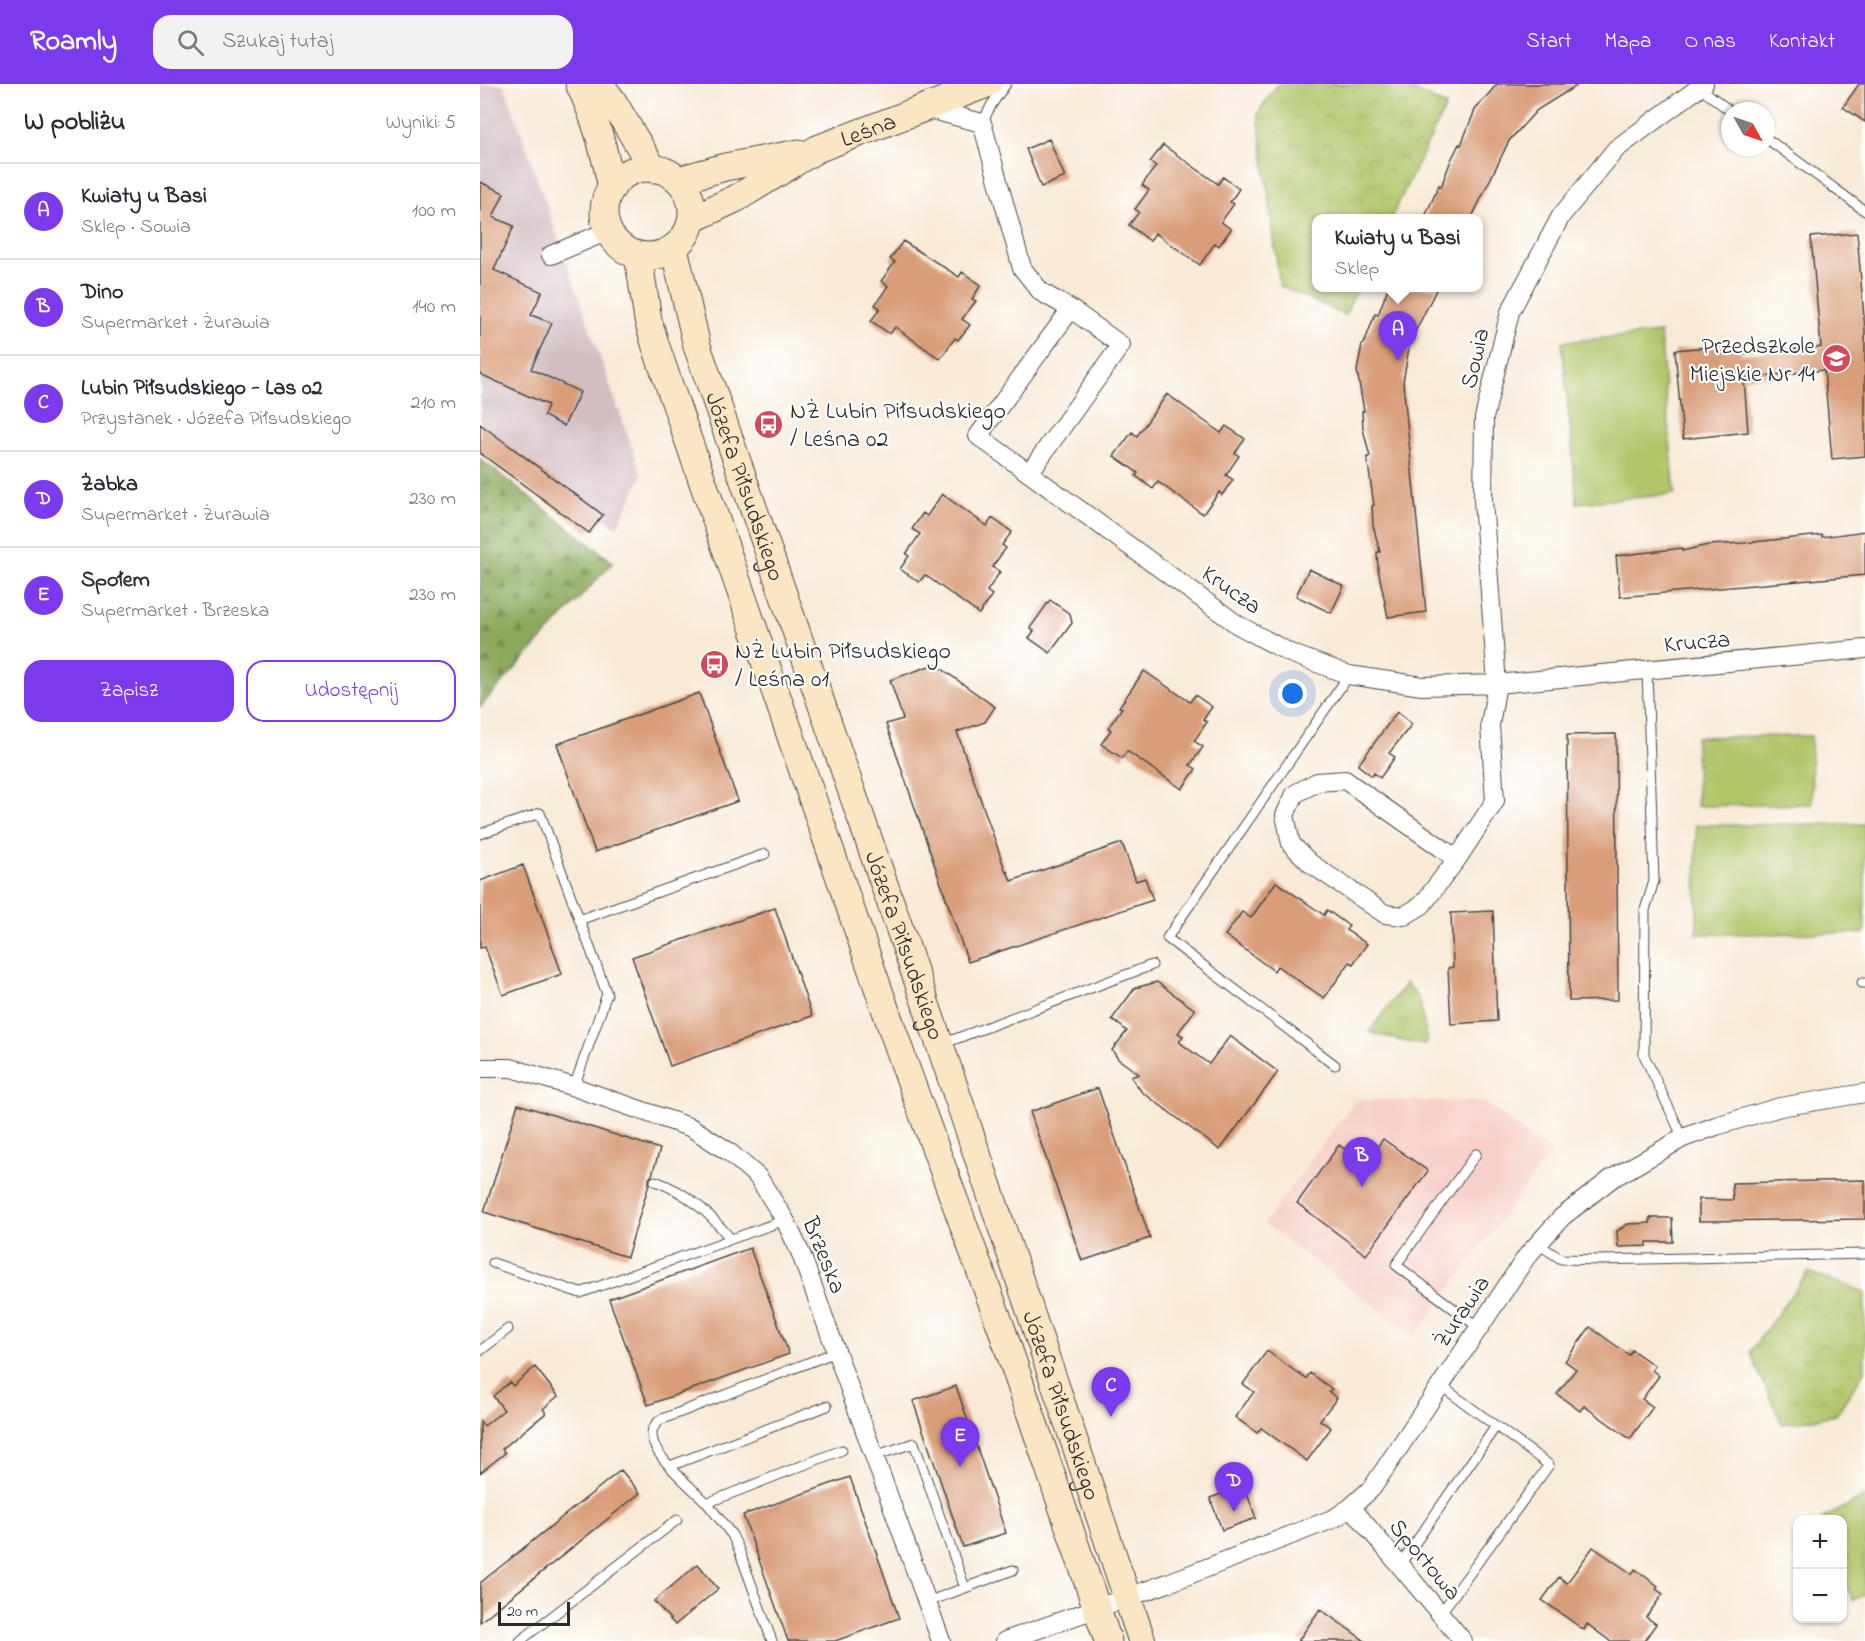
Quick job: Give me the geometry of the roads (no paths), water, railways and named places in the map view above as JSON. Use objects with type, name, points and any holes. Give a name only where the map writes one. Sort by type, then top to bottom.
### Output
[{"type":"street","points":[[579,84],[592,110],[612,188]]},
{"type":"street","points":[[600,84],[653,169]]},
{"type":"street","name":"Leśna","points":[[679,180],[725,167],[818,149],[987,84]]},
{"type":"street","name":"Sowia","points":[[1497,684],[1483,501],[1484,418],[1510,312],[1562,216],[1616,149],[1701,86]]},
{"type":"street","points":[[925,108],[982,123],[1022,268],[1041,292],[1071,309],[1121,345],[1029,473]]},
{"type":"street","name":"Leśna","points":[[692,219],[737,198],[818,149]]},
{"type":"street","points":[[653,169],[667,172],[679,180],[692,205],[692,219],[682,240],[674,248],[663,254],[638,255],[621,246],[608,231],[604,216],[606,201],[612,188],[630,172],[653,169]]},
{"type":"street","points":[[551,255],[608,231]]},
{"type":"street","name":"Józefa Piłsudskiego","points":[[674,248],[697,346],[940,1045],[1142,1641]]},
{"type":"street","name":"Józefa Piłsudskiego","points":[[638,255],[648,320],[656,347],[904,1063],[1001,1327],[1108,1641]]},
{"type":"street","name":"Krucza","points":[[1071,309],[978,436],[1238,625],[1290,653],[1349,675],[1422,686],[1497,684],[1865,649]]},
{"type":"street","points":[[1456,859],[1345,780],[1317,782],[1295,794],[1285,815],[1291,844],[1310,863],[1385,914],[1404,916],[1422,905],[1456,859],[1496,801],[1491,725],[1497,684]]},
{"type":"street","name":"Brzeska","points":[[480,1068],[511,1068],[692,1128],[720,1146],[758,1177],[786,1220],[801,1254],[941,1641]]},
{"type":"street","name":"Żurawia","points":[[1005,1641],[1127,1598],[1335,1518],[1352,1507],[1372,1488],[1527,1256],[1562,1217],[1611,1179],[1683,1138],[1780,1107],[1865,1093]]},
{"type":"street","name":"Sportowa","points":[[1352,1507],[1463,1641]]},
{"type":"lane","points":[[982,123],[1006,84]]},
{"type":"lane","points":[[1701,86],[1721,103]]},
{"type":"lane","points":[[1775,145],[1865,211]]},
{"type":"lane","points":[[1647,670],[1654,881],[1645,910],[1644,1055],[1683,1138]]},
{"type":"lane","points":[[1335,1065],[1167,938],[1349,675]]},
{"type":"lane","points":[[480,834],[540,813],[608,994],[574,1087]]},
{"type":"lane","points":[[579,920],[765,854]]},
{"type":"lane","points":[[940,1045],[1152,965]]},
{"type":"lane","points":[[1476,1154],[1396,1264],[1478,1327]]},
{"type":"lane","points":[[655,1181],[670,1186],[698,1205],[730,1238]]},
{"type":"lane","points":[[493,1263],[580,1293],[786,1220]]},
{"type":"lane","points":[[1538,1244],[1561,1259],[1865,1254]]},
{"type":"lane","points":[[480,1351],[508,1329]]},
{"type":"lane","points":[[772,1641],[732,1535],[706,1503],[659,1454],[651,1435],[654,1426],[660,1420],[836,1352]]},
{"type":"lane","points":[[1440,1385],[1550,1465],[1440,1614]]},
{"type":"lane","points":[[670,1466],[827,1406]]},
{"type":"lane","points":[[1400,1565],[1496,1426]]},
{"type":"lane","points":[[874,1456],[914,1443],[965,1588]]},
{"type":"lane","points":[[706,1503],[842,1450]]},
{"type":"lane","points":[[520,1641],[677,1520]]},
{"type":"lane","points":[[927,1602],[1013,1570]]},
{"type":"place","name":"Przedszkole Miejskie Nr 14","points":[[1836,359]]},
{"type":"place","name":"Kwiaty u Basi","points":[[1398,361]]},
{"type":"place","name":"NŻ Lubin Piłsudskiego / Leśna 02","points":[[769,424]]},
{"type":"place","name":"NŻ Lubin Piłsudskiego / Leśna 01","points":[[714,664]]},
{"type":"place","name":"Dino","points":[[1362,1187]]},
{"type":"place","name":"Lubin Piłsudskiego - Las 02","points":[[1111,1417]]},
{"type":"place","name":"Społem","points":[[960,1467]]},
{"type":"place","name":"Żabka","points":[[1234,1512]]}]
